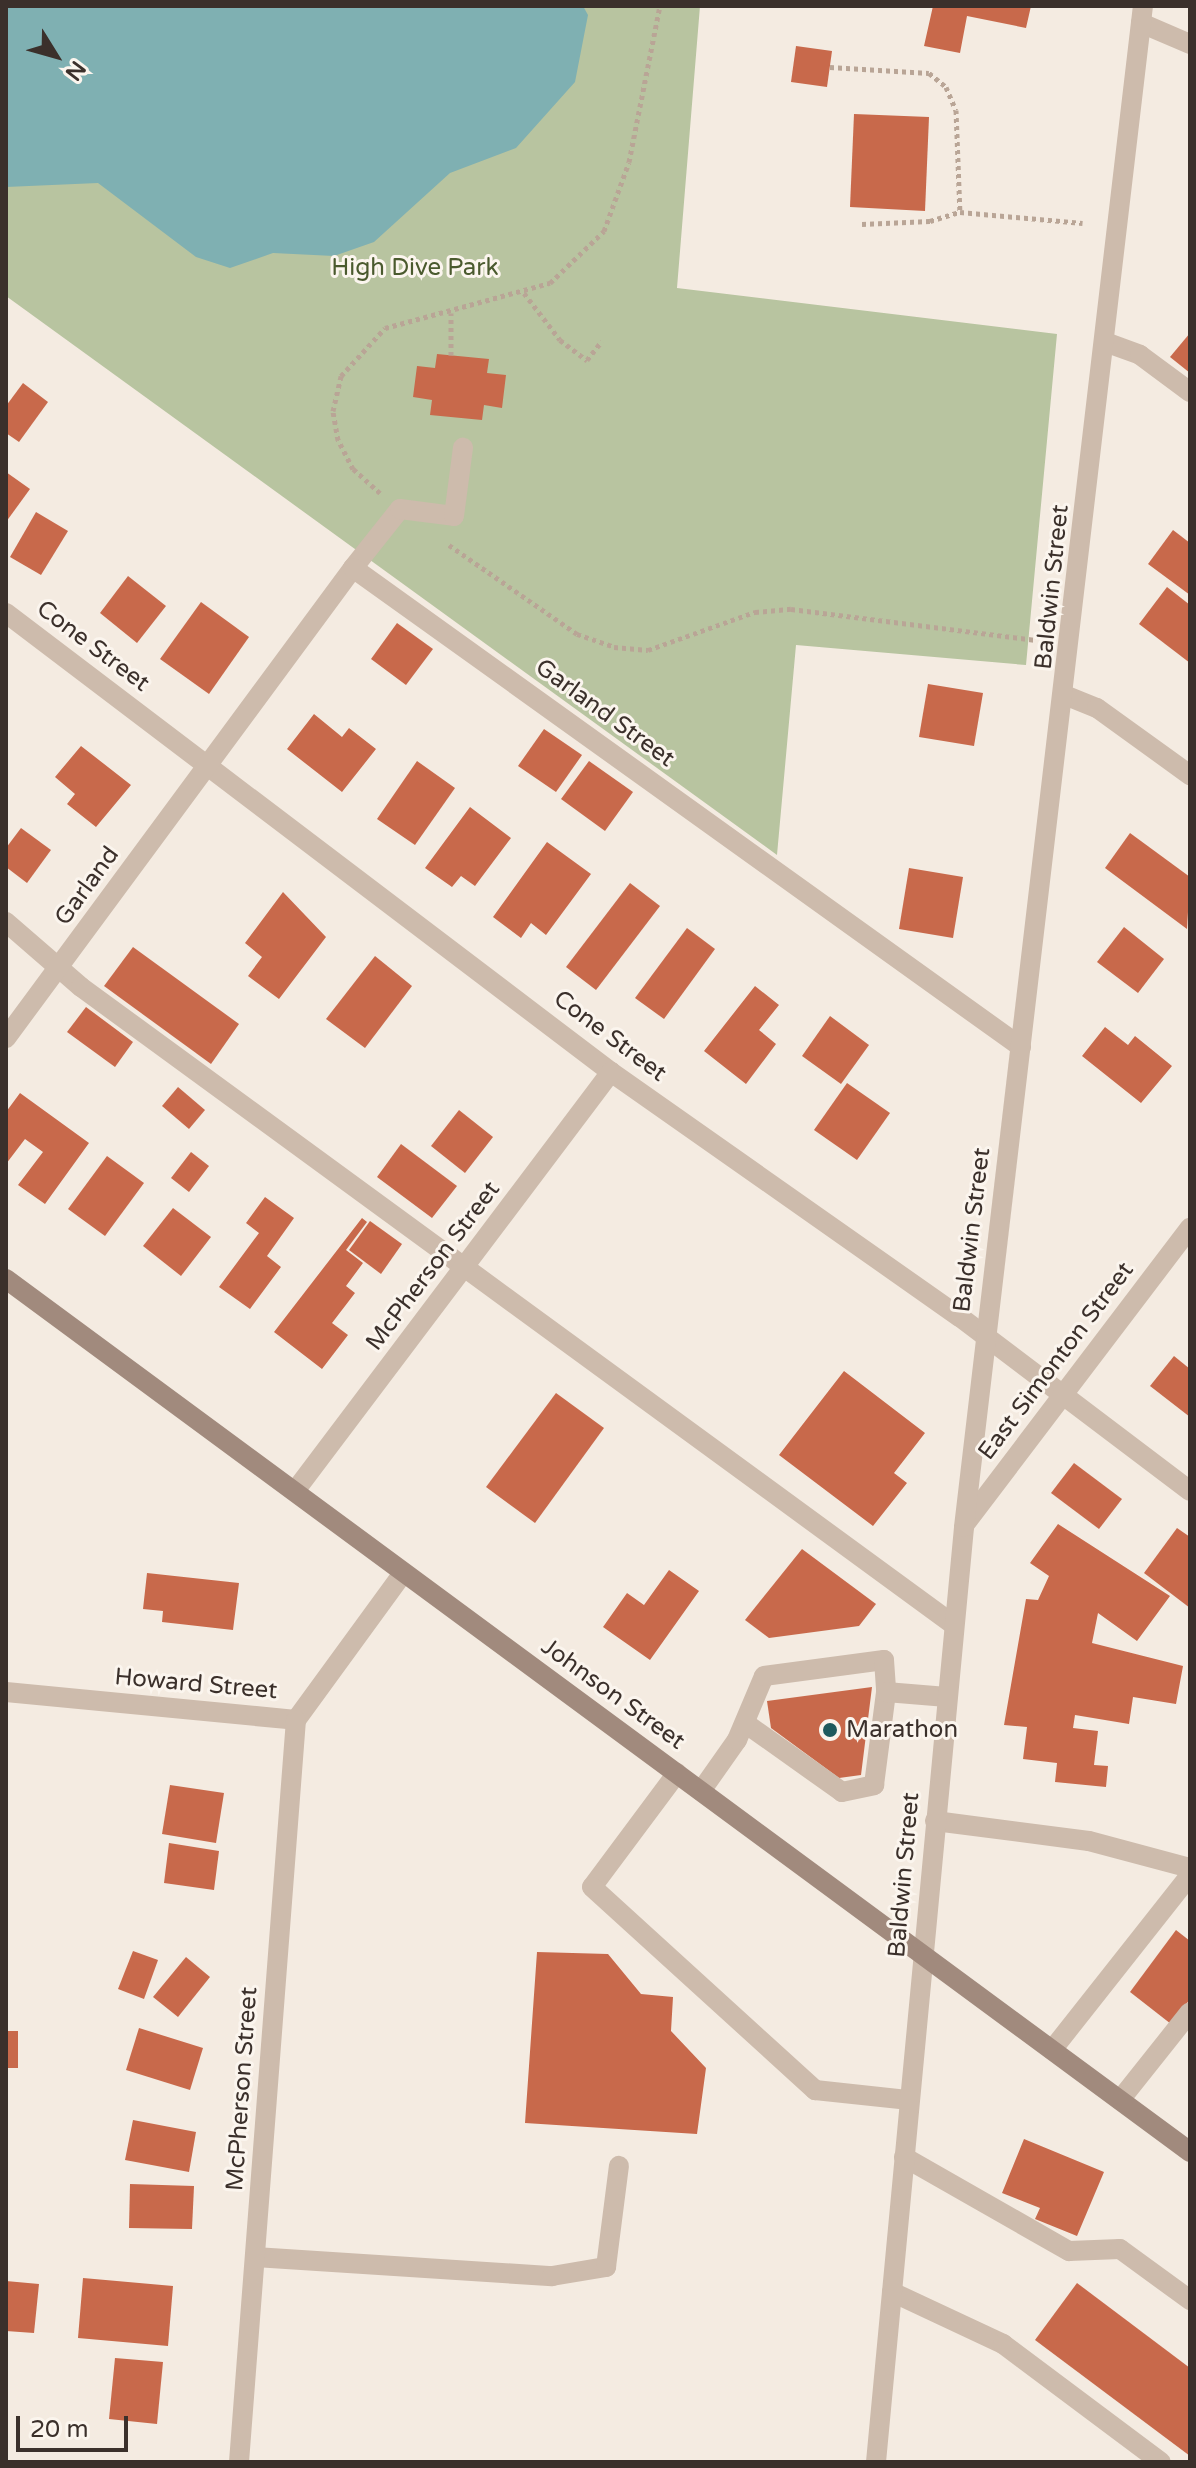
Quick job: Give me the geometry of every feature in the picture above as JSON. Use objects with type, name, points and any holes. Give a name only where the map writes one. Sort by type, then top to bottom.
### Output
[{"type":"main road","name":"Johnson Street","points":[[6,1279],[1190,2152]]},
{"type":"street","points":[[1142,14],[1190,44]]},
{"type":"street","name":"Baldwin Street","points":[[876,2462],[964,1527],[985,1337],[1067,696],[1142,14]]},
{"type":"street","points":[[1105,342],[1140,355],[1190,392]]},
{"type":"street","points":[[208,765],[400,509],[454,516],[463,448]]},
{"type":"street","name":"Garland Street","points":[[353,568],[1021,1047]]},
{"type":"street","name":"Cone Street","points":[[6,613],[611,1072],[985,1337],[1190,1491]]},
{"type":"street","points":[[1067,696],[1097,708],[1190,775]]},
{"type":"street","name":"Garland","points":[[6,1038],[208,765]]},
{"type":"street","points":[[6,922],[59,967],[469,1264],[954,1625]]},
{"type":"street","name":"McPherson Street","points":[[295,1491],[611,1072]]},
{"type":"street","name":"East Simonton Street","points":[[964,1527],[1190,1228]]},
{"type":"street","name":"Howard Street","points":[[6,1692],[296,1720],[403,1573]]},
{"type":"street","points":[[701,1791],[745,1723],[764,1676],[884,1660],[886,1692],[874,1726],[874,1785],[842,1792],[781,1742],[745,1723]]},
{"type":"street","points":[[886,1692],[947,1697]]},
{"type":"street","name":"McPherson Street","points":[[239,2462],[296,1720]]},
{"type":"street","points":[[677,1773],[592,1887],[815,2090],[909,2100]]},
{"type":"street","points":[[935,1821],[1089,1841],[1190,1868]]},
{"type":"street","points":[[1052,2050],[1190,1875]]},
{"type":"street","points":[[1120,2100],[1190,2012]]},
{"type":"street","points":[[904,2157],[1069,2251],[1120,2249],[1190,2300]]},
{"type":"street","points":[[255,2257],[552,2276],[606,2267],[619,2166]]},
{"type":"street","points":[[892,2292],[1003,2344],[1161,2462]]},
{"type":"path","points":[[660,6],[617,207],[577,262],[524,293],[385,328],[341,376],[333,411],[338,440],[353,469],[400,509],[536,608],[614,647],[648,650],[755,612],[791,609],[1036,640]]},
{"type":"path","points":[[830,67],[929,73],[946,87],[956,110],[960,212]]},
{"type":"path","points":[[862,224],[930,221],[960,212],[1083,223]]},
{"type":"path","points":[[524,293],[560,340],[587,360],[602,341]]},
{"type":"path","points":[[451,313],[451,355]]},
{"type":"green space","name":"High Dive Park","points":[[6,6],[700,6],[677,288],[1057,334],[1026,665],[796,645],[777,855],[6,296]]},
{"type":"water","points":[[6,6],[583,6],[588,15],[575,82],[516,148],[450,173],[374,242],[334,256],[273,253],[230,268],[196,257],[98,183],[6,187]]},
{"type":"building","points":[[933,6],[1031,6],[1026,28],[967,16],[960,53],[924,46]]},
{"type":"building","points":[[796,46],[832,51],[827,87],[791,82]]},
{"type":"building","points":[[854,114],[929,117],[925,211],[850,207]]},
{"type":"building","points":[[1190,333],[1190,373],[1170,357]]},
{"type":"building","points":[[437,354],[489,359],[487,373],[506,375],[502,408],[484,405],[482,420],[430,415],[432,400],[413,397],[417,366],[435,368]]},
{"type":"building","points":[[23,383],[48,402],[19,442],[6,433],[6,406]]},
{"type":"building","points":[[6,472],[30,489],[6,522]]},
{"type":"building","points":[[36,512],[68,531],[41,575],[10,557]]},
{"type":"building","points":[[1173,530],[1190,543],[1190,595],[1148,564]]},
{"type":"building","points":[[128,576],[166,606],[137,643],[100,613]]},
{"type":"building","points":[[1167,587],[1190,605],[1190,663],[1139,624]]},
{"type":"building","points":[[201,602],[249,637],[209,694],[160,659]]},
{"type":"building","points":[[397,623],[433,649],[406,685],[371,659]]},
{"type":"building","points":[[928,684],[983,693],[974,746],[919,737]]},
{"type":"building","points":[[314,714],[342,737],[349,728],[376,749],[342,792],[287,749]]},
{"type":"building","points":[[544,729],[582,755],[556,792],[518,766]]},
{"type":"building","points":[[81,746],[131,785],[96,827],[67,804],[75,794],[55,777]]},
{"type":"building","points":[[417,761],[455,788],[415,845],[377,819]]},
{"type":"building","points":[[589,761],[633,792],[605,831],[561,799]]},
{"type":"building","points":[[470,807],[511,838],[475,886],[461,876],[452,887],[425,868]]},
{"type":"building","points":[[21,828],[51,850],[27,883],[6,867],[6,848]]},
{"type":"building","points":[[1130,833],[1190,877],[1187,929],[1105,868]]},
{"type":"building","points":[[547,842],[591,874],[546,935],[531,923],[521,938],[493,917]]},
{"type":"building","points":[[909,868],[963,877],[953,938],[899,929]]},
{"type":"building","points":[[630,883],[660,906],[596,990],[566,967]]},
{"type":"building","points":[[283,892],[326,937],[279,999],[248,976],[262,957],[245,943]]},
{"type":"building","points":[[1124,927],[1164,959],[1138,993],[1097,962]]},
{"type":"building","points":[[687,928],[715,949],[664,1019],[635,998]]},
{"type":"building","points":[[133,947],[239,1024],[211,1064],[104,986]]},
{"type":"building","points":[[375,956],[412,986],[365,1048],[326,1019]]},
{"type":"building","points":[[755,986],[779,1005],[759,1030],[776,1044],[746,1084],[704,1051]]},
{"type":"building","points":[[86,1007],[133,1042],[115,1067],[67,1032]]},
{"type":"building","points":[[830,1016],[869,1045],[841,1084],[802,1056]]},
{"type":"building","points":[[1105,1027],[1128,1045],[1135,1036],[1172,1066],[1141,1103],[1082,1056]]},
{"type":"building","points":[[847,1083],[890,1113],[857,1160],[814,1130]]},
{"type":"building","points":[[178,1087],[205,1110],[189,1129],[162,1106]]},
{"type":"building","points":[[20,1093],[89,1143],[45,1204],[18,1185],[43,1152],[25,1139],[6,1164],[6,1112]]},
{"type":"building","points":[[459,1110],[493,1137],[465,1173],[431,1146]]},
{"type":"building","points":[[401,1144],[457,1186],[432,1218],[377,1177]]},
{"type":"building","points":[[191,1152],[209,1166],[189,1192],[171,1178]]},
{"type":"building","points":[[107,1156],[144,1183],[105,1236],[68,1209]]},
{"type":"building","points":[[265,1197],[294,1218],[267,1256],[281,1267],[250,1309],[219,1287],[259,1233],[246,1223]]},
{"type":"building","points":[[173,1208],[211,1237],[181,1276],[143,1246]]},
{"type":"building","points":[[362,1218],[367,1222],[346,1250],[363,1263],[346,1286],[355,1293],[332,1323],[348,1335],[322,1369],[274,1332]]},
{"type":"building","points":[[370,1221],[402,1244],[381,1274],[349,1250]]},
{"type":"building","points":[[1174,1356],[1190,1369],[1190,1417],[1150,1386]]},
{"type":"building","points":[[844,1371],[925,1433],[894,1473],[907,1483],[873,1526],[779,1455]]},
{"type":"building","points":[[556,1393],[604,1428],[535,1523],[486,1487]]},
{"type":"building","points":[[1074,1463],[1122,1499],[1099,1529],[1051,1493]]},
{"type":"building","points":[[1058,1524],[1170,1596],[1137,1641],[1098,1613],[1092,1643],[1183,1666],[1176,1704],[1133,1697],[1129,1724],[1075,1715],[1073,1728],[1098,1731],[1094,1765],[1108,1766],[1106,1787],[1055,1782],[1057,1763],[1023,1759],[1027,1727],[1004,1725],[1026,1599],[1038,1600],[1049,1576],[1030,1563]]},
{"type":"building","points":[[1177,1528],[1190,1537],[1190,1608],[1144,1573]]},
{"type":"building","points":[[802,1549],[876,1604],[859,1626],[769,1638],[745,1620]]},
{"type":"building","points":[[669,1570],[699,1591],[650,1660],[603,1627],[627,1593],[644,1605]]},
{"type":"building","points":[[147,1573],[239,1583],[233,1630],[162,1622],[163,1611],[143,1609]]},
{"type":"building","points":[[872,1687],[861,1775],[839,1778],[771,1728],[767,1701]]},
{"type":"building","points":[[170,1785],[224,1793],[216,1843],[162,1834]]},
{"type":"building","points":[[169,1843],[219,1851],[214,1890],[164,1883]]},
{"type":"building","points":[[1176,1930],[1190,1941],[1190,1999],[1171,2024],[1130,1992]]},
{"type":"building","points":[[133,1951],[158,1960],[144,1999],[118,1989]]},
{"type":"building","points":[[537,1952],[608,1954],[641,1994],[673,1997],[671,2031],[706,2068],[697,2134],[525,2123]]},
{"type":"building","points":[[186,1957],[210,1977],[178,2017],[153,1997]]},
{"type":"building","points":[[139,2028],[203,2048],[190,2090],[126,2070]]},
{"type":"building","points":[[6,2031],[18,2031],[18,2068],[6,2068]]},
{"type":"building","points":[[133,2120],[196,2132],[189,2172],[125,2160]]},
{"type":"building","points":[[1024,2139],[1104,2172],[1077,2236],[1035,2219],[1040,2208],[1002,2193]]},
{"type":"building","points":[[130,2184],[194,2186],[192,2229],[129,2228]]},
{"type":"building","points":[[83,2278],[173,2286],[168,2346],[78,2338]]},
{"type":"building","points":[[6,2281],[39,2284],[34,2333],[6,2331]]},
{"type":"building","points":[[1077,2283],[1190,2368],[1190,2456],[1035,2340]]},
{"type":"building","points":[[115,2358],[163,2362],[157,2424],[109,2419]]},
{"type":"place","name":"Marathon","points":[[830,1730]]}]
